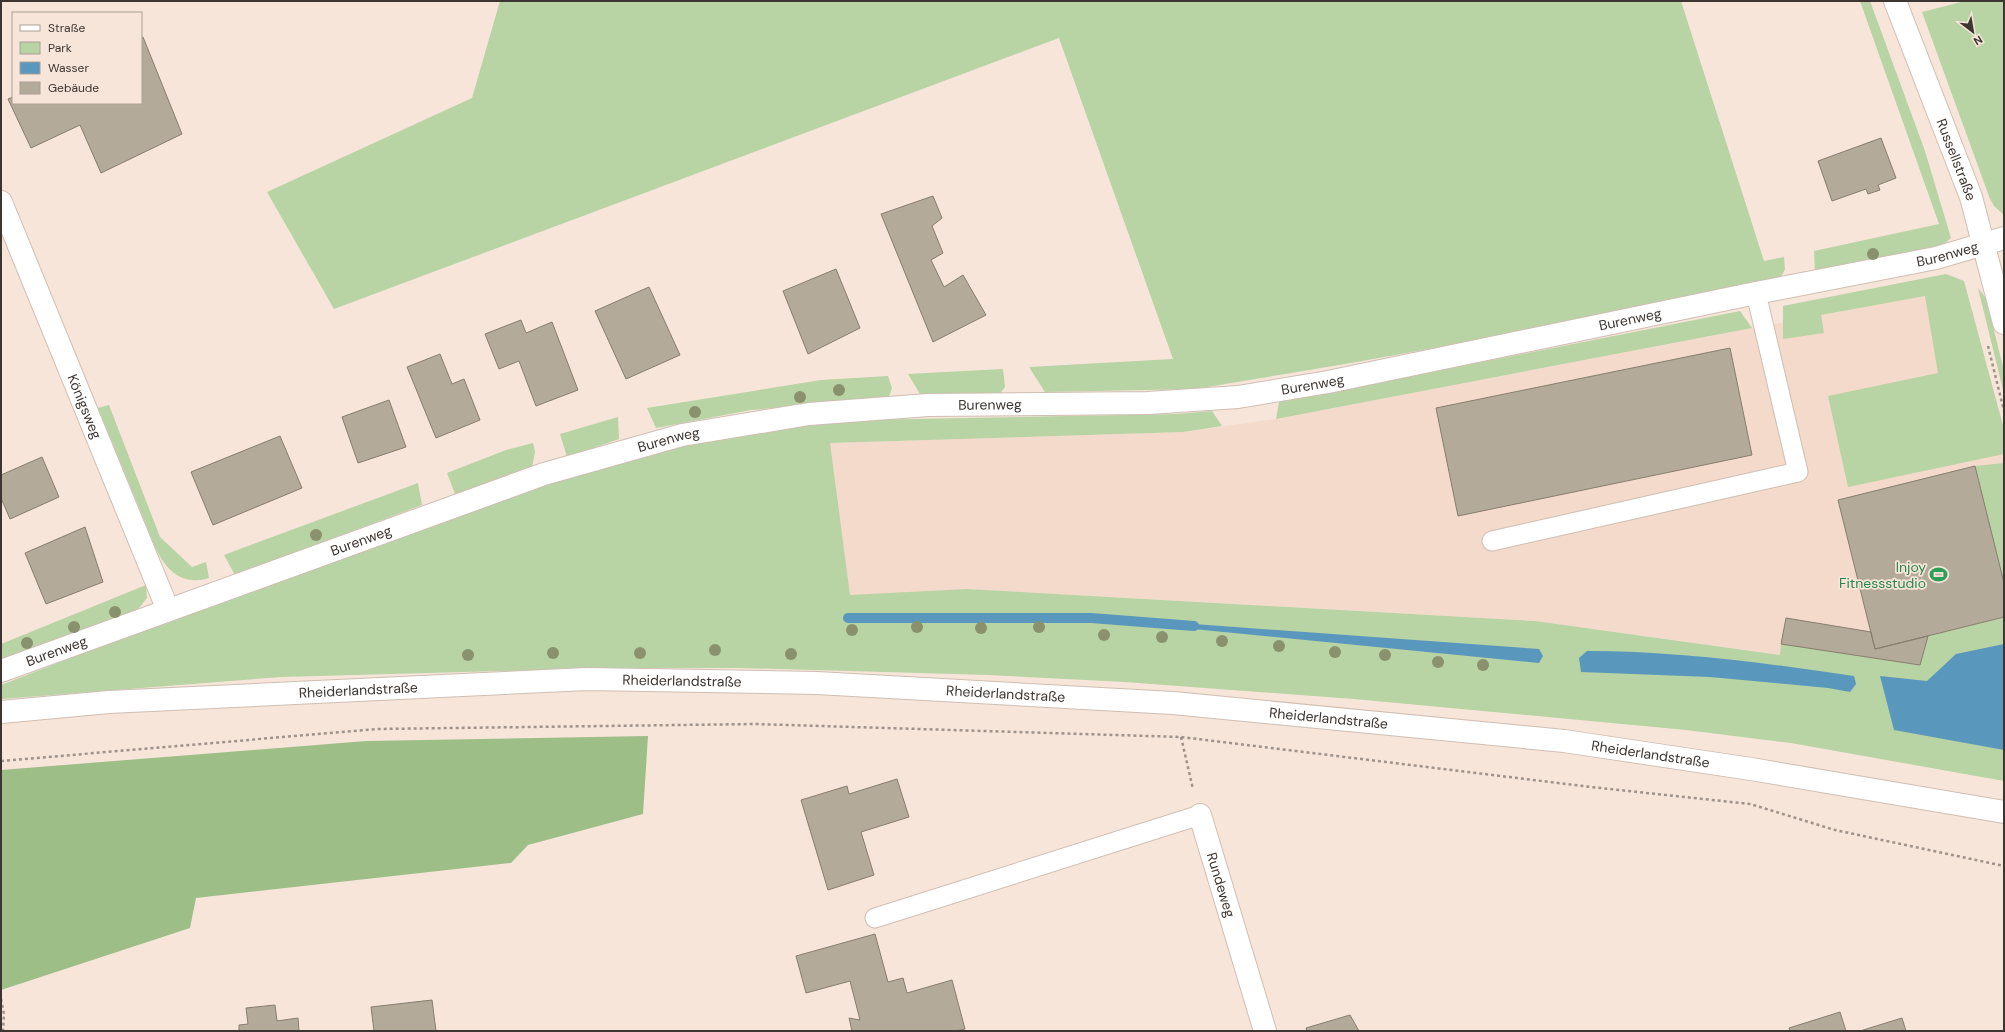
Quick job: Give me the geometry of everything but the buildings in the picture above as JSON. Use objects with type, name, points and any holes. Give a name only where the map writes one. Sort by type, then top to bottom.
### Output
[{"type":"street","name":"Russellstraße","points":[[1896,1],[1971,197],[2004,323]]},
{"type":"street","name":"Königsweg","points":[[1,202],[168,610]]},
{"type":"street","name":"Burenweg","points":[[1,671],[544,474],[682,435],[809,414],[928,405],[1148,403],[1238,397],[1328,382],[1756,293],[1936,258],[2004,238]]},
{"type":"street","name":"Rheiderlandstraße","points":[[1,712],[109,702],[587,679],[817,683],[1173,703],[1564,741],[1758,770],[2004,812]]},
{"type":"street","name":"Rundeweg","points":[[1200,815],[1266,1031]]},
{"type":"lane","points":[[1492,541],[1798,472],[1756,293]]},
{"type":"lane","points":[[875,918],[1200,815]]},
{"type":"path","points":[[1,761],[377,729],[756,724],[1181,737],[1591,788],[1750,804],[1835,830],[2004,866]]},
{"type":"path","points":[[1181,737],[1200,815]]},
{"type":"path","points":[[1,999],[4,1014],[4,1031]]},
{"type":"shaded area","points":[[1941,292],[2004,430],[2004,750],[1862,666],[1535,621],[967,589],[850,596],[829,443],[1183,432],[1276,419]]},
{"type":"green space","points":[[500,1],[1681,1],[1764,261],[1784,257],[1785,269],[1779,281],[1484,339],[1195,389],[1045,392],[1029,367],[1173,359],[1059,38],[334,309],[267,192],[472,98]]},
{"type":"green space","points":[[1860,1],[1870,1],[1925,151],[1951,238],[1939,248],[1815,273],[1814,251],[1939,224]]},
{"type":"green space","points":[[1965,1],[2004,1],[2004,215],[1994,206],[1990,199],[1922,12]]},
{"type":"green space","points":[[1946,274],[1964,281],[2004,429],[2004,454],[1848,487],[1828,396],[1938,373],[1925,296],[1821,315],[1824,333],[1783,339],[1783,306]]},
{"type":"green space","points":[[1978,288],[1986,298],[2004,371],[2004,394]]},
{"type":"green space","points":[[1740,311],[1752,328],[1276,419],[1279,402]]},
{"type":"green space","points":[[1003,369],[1005,387],[999,395],[920,394],[908,374]]},
{"type":"green space","points":[[888,376],[892,388],[888,399],[751,410],[656,428],[647,408],[821,380]]},
{"type":"green space","points":[[109,405],[160,537],[192,567],[206,562],[209,578],[191,580],[176,575],[160,557],[98,408]]},
{"type":"green space","points":[[1212,411],[1222,426],[1183,432],[830,443],[850,595],[967,589],[1535,621],[1780,655],[1781,644],[1919,665],[1928,636],[2004,617],[2004,781],[1791,743],[1686,730],[1354,699],[1125,682],[989,675],[740,668],[615,668],[281,677],[1,699],[1,685],[205,606],[565,478],[678,446],[761,429],[860,420],[1177,414]]},
{"type":"green space","points":[[618,417],[619,439],[567,457],[560,434]]},
{"type":"green space","points":[[533,443],[535,452],[532,467],[455,494],[447,473],[506,450]]},
{"type":"green space","points":[[2004,463],[2004,583],[1975,466]]},
{"type":"green space","points":[[418,483],[422,505],[235,575],[224,555]]},
{"type":"green space","points":[[146,585],[147,598],[135,613],[1,661],[1,644]]},
{"type":"green space","points":[[648,736],[643,814],[528,845],[511,863],[196,898],[190,928],[1,990],[1,770],[366,741]]},
{"type":"water","points":[[1180,623],[1539,649],[1543,656],[1539,663],[1183,628]]},
{"type":"water","points":[[2004,644],[2004,750],[1894,730],[1880,676],[1927,681],[1956,654]]},
{"type":"water","points":[[1587,651],[1688,655],[1754,662],[1854,676],[1856,684],[1850,692],[1828,688],[1710,677],[1581,672],[1579,658]]},
{"type":"waterway","points":[[848,618],[1091,618],[1194,626]]},
{"type":"place","name":"Injoy Fitnessstudio","points":[[1939,575]]}]
